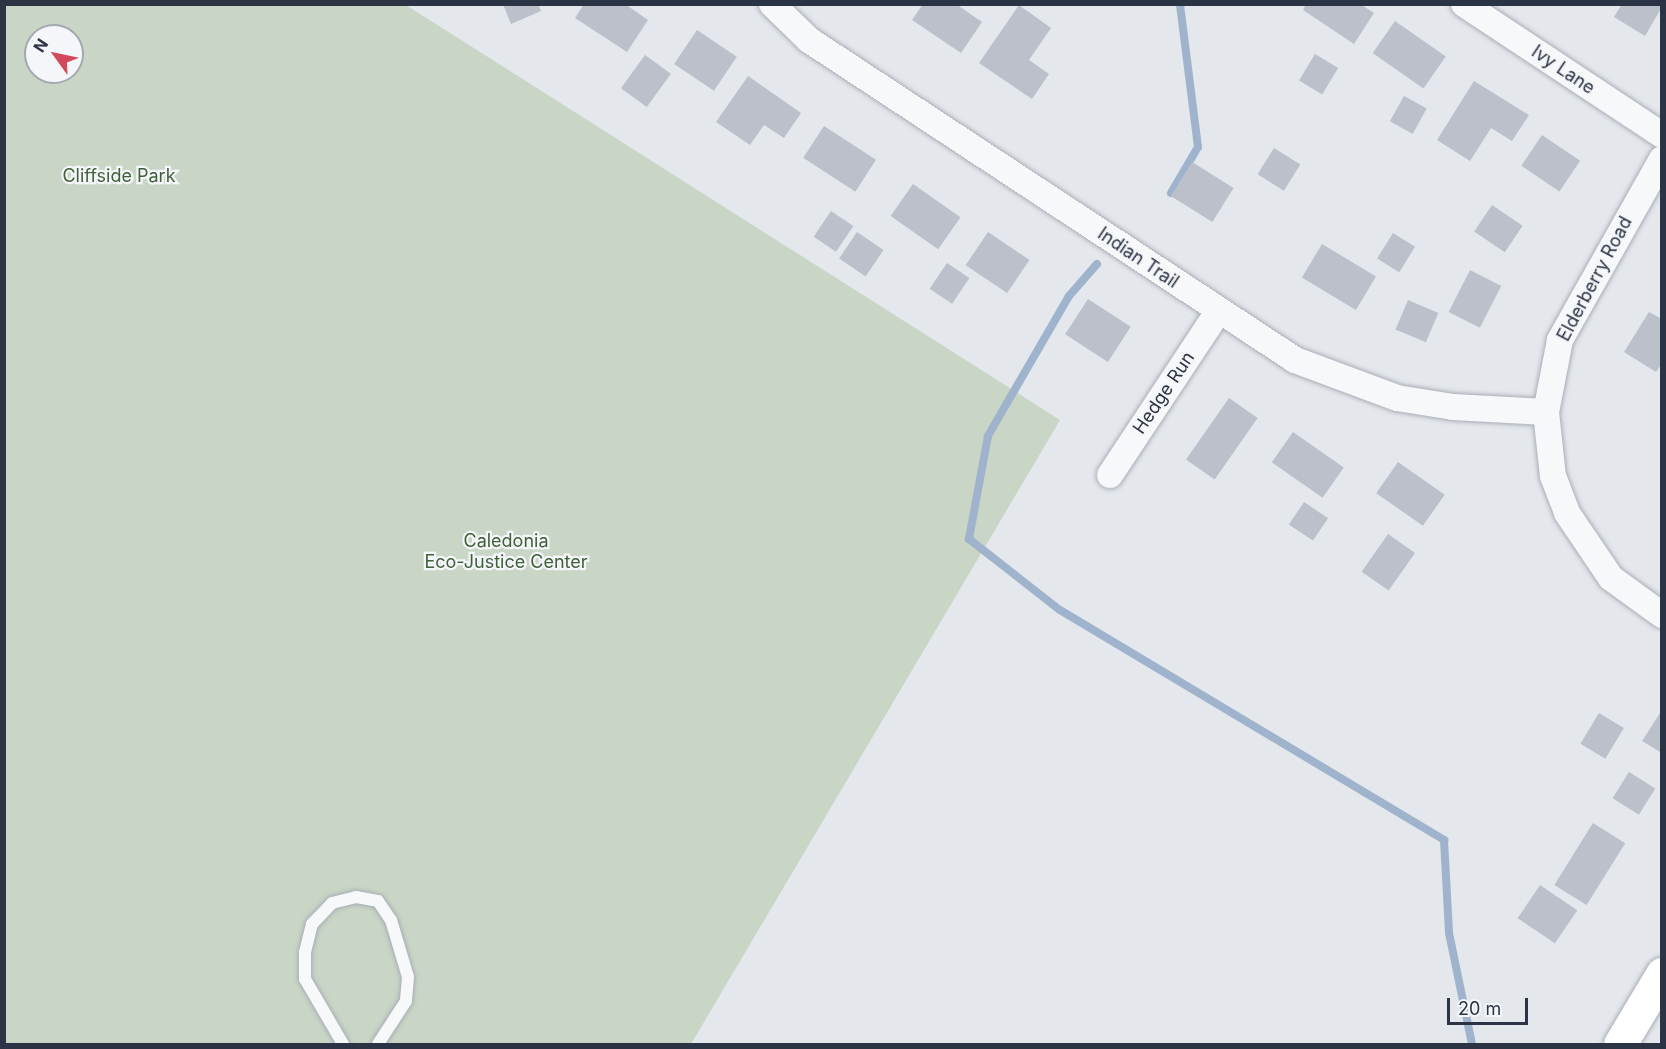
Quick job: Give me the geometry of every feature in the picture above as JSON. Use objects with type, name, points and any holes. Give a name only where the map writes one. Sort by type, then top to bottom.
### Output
[{"type":"street","name":"Indian Trail","points":[[772,4],[809,40],[1218,312],[1295,360],[1397,398],[1546,411]]},
{"type":"street","name":"Ivy Lane","points":[[1464,4],[1662,135]]},
{"type":"street","name":"Elderberry Road","points":[[1662,159],[1560,340],[1546,411],[1553,476],[1566,513],[1611,578],[1662,615]]},
{"type":"street","name":"Hedge Run","points":[[1110,475],[1218,312]]},
{"type":"street","points":[[1620,1044],[1662,974]]},
{"type":"lane","points":[[344,1044],[305,979],[305,952],[312,924],[332,903],[356,897],[378,901],[391,920],[408,977],[406,1001],[378,1044]]},
{"type":"green space","name":"Caledonia Eco-Justice Center","points":[[5,5],[406,5],[1060,420],[691,1044],[5,1044]]},
{"type":"building","points":[[503,4],[538,4],[541,11],[511,24]]},
{"type":"building","points":[[584,4],[625,4],[648,20],[627,52],[575,18]]},
{"type":"building","points":[[923,4],[956,4],[982,22],[961,53],[912,20]]},
{"type":"building","points":[[1306,4],[1360,4],[1374,13],[1354,44],[1303,10]]},
{"type":"building","points":[[1622,4],[1662,4],[1662,7],[1645,36],[1614,17]]},
{"type":"building","points":[[1019,5],[1051,28],[1029,60],[1049,74],[1032,99],[979,63]]},
{"type":"building","points":[[1395,21],[1446,57],[1423,89],[1373,53]]},
{"type":"building","points":[[697,30],[737,57],[714,91],[674,64]]},
{"type":"building","points":[[1315,54],[1338,68],[1322,94],[1299,81]]},
{"type":"building","points":[[645,55],[671,74],[647,107],[621,88]]},
{"type":"building","points":[[748,76],[801,113],[784,138],[764,125],[750,145],[716,122]]},
{"type":"building","points":[[1474,81],[1529,115],[1512,141],[1491,128],[1470,161],[1437,140]]},
{"type":"building","points":[[1404,96],[1427,109],[1413,134],[1390,121]]},
{"type":"building","points":[[824,126],[876,160],[855,192],[803,158]]},
{"type":"building","points":[[1542,135],[1580,161],[1559,191],[1521,166]]},
{"type":"building","points":[[1274,148],[1300,164],[1284,191],[1258,174]]},
{"type":"building","points":[[1192,162],[1234,188],[1212,222],[1171,196]]},
{"type":"building","points":[[913,184],[961,217],[938,249],[891,216]]},
{"type":"building","points":[[1492,205],[1523,226],[1505,252],[1474,232]]},
{"type":"building","points":[[831,211],[853,226],[836,252],[814,237]]},
{"type":"building","points":[[857,232],[884,250],[866,276],[839,259]]},
{"type":"building","points":[[988,232],[1029,260],[1007,293],[966,265]]},
{"type":"building","points":[[1393,233],[1415,247],[1399,272],[1377,258]]},
{"type":"building","points":[[1322,244],[1376,276],[1356,310],[1302,277]]},
{"type":"building","points":[[947,263],[969,278],[952,304],[930,289]]},
{"type":"building","points":[[1470,270],[1501,286],[1480,328],[1449,312]]},
{"type":"building","points":[[1088,299],[1131,327],[1108,362],[1065,334]]},
{"type":"building","points":[[1408,300],[1438,313],[1426,342],[1395,329]]},
{"type":"building","points":[[1649,312],[1662,319],[1662,363],[1656,372],[1624,352]]},
{"type":"building","points":[[1229,398],[1258,418],[1215,480],[1186,459]]},
{"type":"building","points":[[1293,432],[1344,468],[1323,498],[1272,462]]},
{"type":"building","points":[[1398,462],[1445,495],[1423,526],[1376,493]]},
{"type":"building","points":[[1304,502],[1328,518],[1313,541],[1289,524]]},
{"type":"building","points":[[1388,534],[1415,553],[1389,591],[1362,572]]},
{"type":"building","points":[[1662,710],[1662,753],[1642,741]]},
{"type":"building","points":[[1599,713],[1624,728],[1605,759],[1580,744]]},
{"type":"building","points":[[1629,772],[1655,788],[1639,815],[1613,798]]},
{"type":"building","points":[[1593,823],[1625,843],[1587,905],[1554,885]]},
{"type":"building","points":[[1540,885],[1577,910],[1555,943],[1518,918]]},
{"type":"waterway","points":[[1171,193],[1198,147],[1180,4]]},
{"type":"waterway","points":[[1097,264],[1069,296],[988,436],[969,539],[1060,610],[1444,840],[1449,933],[1472,1044]]},
{"type":"park label","name":"Cliffside Park","points":[[119,176]]}]
